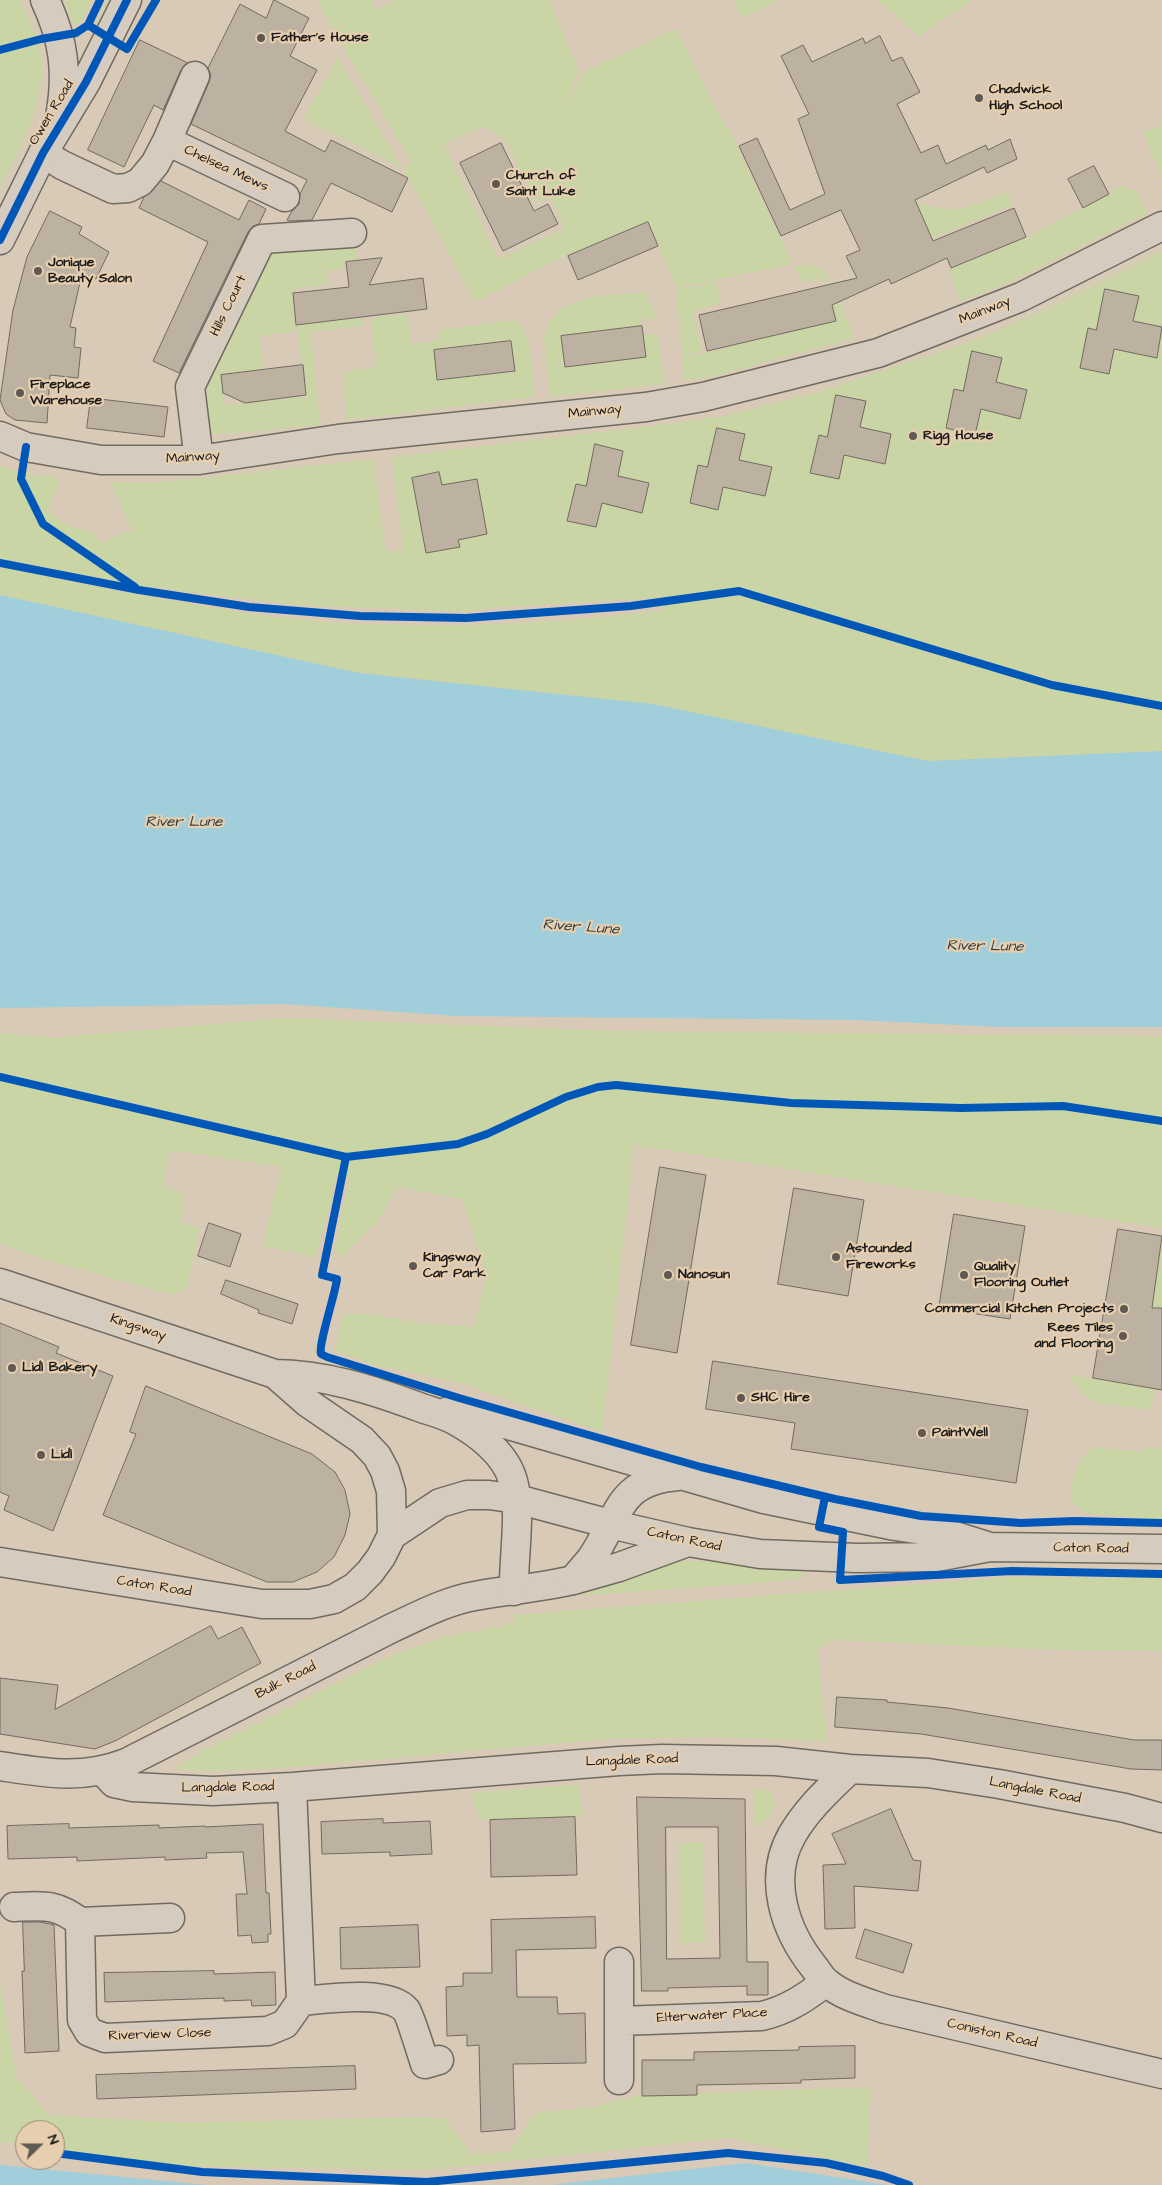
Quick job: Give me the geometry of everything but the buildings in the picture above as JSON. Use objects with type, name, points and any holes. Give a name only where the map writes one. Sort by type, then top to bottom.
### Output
[{"type":"street","points":[[45,0],[60,36],[64,64],[64,98],[59,124]]},
{"type":"street","name":"Owen Road","points":[[0,240],[43,153],[86,82],[127,0]]},
{"type":"street","name":"Chelsea Mews","points":[[43,153],[62,165],[113,189],[128,188],[140,182],[154,164],[167,141],[195,76]]},
{"type":"street","name":"Chelsea Mews","points":[[167,141],[286,197]]},
{"type":"street","name":"Mainway","points":[[0,436],[26,447],[102,460],[199,460],[338,439],[646,407],[703,397],[878,353],[1021,297],[1162,226]]},
{"type":"street","name":"Hills Court","points":[[199,460],[190,387],[262,239],[352,233]]},
{"type":"street","name":"Kingsway","points":[[0,1283],[275,1374]]},
{"type":"street","points":[[275,1374],[300,1374],[353,1386],[409,1404],[453,1420],[486,1443],[501,1457],[509,1471],[517,1499],[514,1591]]},
{"type":"street","points":[[275,1374],[308,1403],[362,1440],[377,1456],[390,1482],[392,1534]]},
{"type":"street","name":"Caton Road","points":[[409,1404],[481,1417],[764,1499],[832,1514],[949,1534],[990,1547]]},
{"type":"street","points":[[573,1580],[591,1558],[629,1494],[642,1484],[658,1478],[683,1475]]},
{"type":"street","name":"Caton Road","points":[[0,1562],[262,1604],[310,1604],[334,1598],[355,1587],[370,1572],[381,1557],[392,1534],[433,1507],[467,1495],[489,1495],[517,1499],[610,1524],[688,1542],[760,1554],[841,1558],[937,1557],[990,1547],[1162,1549]]},
{"type":"street","name":"Bulk Road","points":[[0,1766],[54,1773],[80,1774],[103,1771],[126,1763],[428,1611],[473,1596],[547,1586],[573,1580],[633,1563],[688,1542]]},
{"type":"street","name":"Langdale Road","points":[[103,1771],[114,1783],[133,1787],[213,1791],[292,1787],[587,1763],[662,1759],[776,1761],[850,1769],[928,1773],[1125,1808],[1162,1818]]},
{"type":"street","points":[[826,1982],[798,1947],[786,1918],[780,1891],[782,1862],[791,1836],[815,1802],[850,1769]]},
{"type":"street","points":[[292,1787],[301,2001],[349,1997],[390,2000],[406,2010],[425,2064],[438,2060]]},
{"type":"street","points":[[14,1907],[50,1905],[66,1912],[80,1922],[170,1918]]},
{"type":"street","name":"Riverview Close","points":[[80,1922],[82,2020],[90,2032],[105,2038],[268,2031],[286,2024],[301,2001]]},
{"type":"street","points":[[619,1962],[619,2080]]},
{"type":"street","name":"Elterwater Place","points":[[619,2020],[762,2016],[781,2012],[826,1982]]},
{"type":"street","name":"Coniston Road","points":[[826,1982],[854,1998],[885,2008],[1162,2074]]},
{"type":"green space","points":[[0,0],[19,0],[37,37],[42,68],[37,104],[24,139],[0,188]]},
{"type":"green space","points":[[64,0],[92,0],[81,23],[74,25]]},
{"type":"green space","points":[[107,0],[114,0],[102,26],[97,24]]},
{"type":"green space","points":[[317,0],[371,0],[376,10],[396,0],[549,0],[579,71],[561,109],[585,71],[676,29],[716,109],[733,137],[792,264],[677,288],[648,221],[567,255],[475,302],[403,168],[412,164],[406,152],[333,30],[371,12],[333,28]],"holes":[[[484,126],[505,139],[536,203],[550,196],[565,228],[498,259],[444,144]]]},
{"type":"green space","points":[[733,0],[779,0],[742,18]]},
{"type":"green space","points":[[877,0],[973,0],[919,36]]},
{"type":"green space","points":[[338,58],[402,168],[303,119]]},
{"type":"green space","points":[[1162,125],[1162,179],[1143,132]]},
{"type":"green space","points":[[1123,185],[1130,190],[1136,190],[1148,213],[1010,282],[961,301],[948,270],[1026,238]]},
{"type":"green space","points":[[1008,192],[1012,205],[932,238],[915,202],[944,210],[961,208]]},
{"type":"green space","points":[[355,245],[358,260],[346,262],[343,269],[327,271],[329,284],[296,288],[296,292],[292,293],[296,331],[259,336],[264,370],[221,376],[225,406],[306,396],[297,325],[362,317],[363,326],[311,332],[320,425],[211,435],[205,386],[265,253]]},
{"type":"green space","points":[[1162,251],[1162,751],[928,761],[652,704],[358,673],[0,595],[0,566],[190,604],[304,620],[357,624],[505,624],[568,620],[662,610],[657,598],[501,607],[465,612],[297,605],[120,584],[0,559],[0,466],[34,475],[60,478],[48,510],[64,524],[94,533],[100,543],[132,530],[110,482],[154,483],[373,459],[386,552],[403,550],[392,457],[724,416],[817,392],[953,348],[1003,328],[1048,308]]},
{"type":"green space","points":[[815,264],[826,272],[855,338],[721,374],[687,381],[684,379],[682,359],[836,320],[826,278],[801,282],[795,266]]},
{"type":"green space","points":[[716,282],[721,304],[693,311],[702,352],[682,358],[676,290]]},
{"type":"green space","points":[[645,292],[657,318],[642,320],[641,325],[561,336],[565,367],[645,357],[643,335],[657,334],[665,384],[550,397],[544,338],[549,323],[558,312],[570,304],[584,299]]},
{"type":"green space","points":[[407,314],[411,344],[438,341],[437,330],[515,320],[528,338],[535,397],[347,420],[343,376],[350,370],[376,367],[371,318]],"holes":[[[511,340],[515,372],[438,380],[434,349]]]},
{"type":"green space","points":[[284,1018],[615,1031],[1162,1036],[1162,1228],[634,1145],[602,1432],[461,1383],[369,1364],[335,1350],[343,1314],[370,1314],[427,1324],[474,1326],[487,1276],[462,1199],[398,1187],[376,1223],[343,1256],[334,1253],[349,1178],[337,1175],[316,1257],[263,1246],[281,1167],[170,1150],[163,1186],[185,1195],[181,1223],[200,1228],[187,1288],[173,1295],[35,1257],[0,1243],[0,1033],[51,1038]]},
{"type":"green space","points":[[1162,1247],[1162,1342],[1151,1410],[1093,1402],[1078,1389],[1067,1374],[1138,1386]]},
{"type":"green space","points":[[1094,1447],[1143,1452],[1144,1447],[1162,1448],[1162,1519],[1090,1514],[1076,1507],[1071,1492],[1073,1477],[1084,1457]]},
{"type":"green space","points":[[683,1561],[712,1562],[804,1572],[804,1577],[772,1582],[573,1596],[651,1565]]},
{"type":"green space","points":[[1012,1577],[1162,1578],[1162,1651],[1086,1651],[832,1640],[817,1649],[827,1741],[716,1737],[609,1739],[268,1769],[200,1771],[174,1769],[205,1749],[388,1657],[441,1638],[514,1623],[514,1615]]},
{"type":"green space","points":[[578,1784],[583,1817],[483,1820],[478,1814],[472,1797],[472,1793]]},
{"type":"green space","points":[[753,1788],[769,1792],[776,1806],[768,1818],[755,1829]]},
{"type":"green space","points":[[678,1843],[703,1843],[705,1942],[680,1943]]},
{"type":"green space","points":[[0,1983],[16,2076],[49,2115],[181,2123],[416,2117],[444,2118],[472,2154],[510,2151],[535,2113],[597,2106],[639,2095],[871,2087],[867,2167],[728,2138],[427,2170],[166,2166],[65,2151],[65,2120],[15,2120],[15,2143],[0,2141]]},
{"type":"water","name":"River Lune","points":[[0,595],[359,673],[652,704],[928,761],[1162,751],[1162,1027],[998,1027],[857,1020],[457,1016],[283,1004],[0,1008]]},
{"type":"water","points":[[746,2163],[888,2185],[550,2185]]},
{"type":"water","points":[[0,2165],[15,2166],[15,2170],[52,2170],[207,2185],[0,2185]]},
{"type":"cycle path","points":[[0,50],[41,39],[76,33],[88,25],[100,0]]},
{"type":"cycle path","points":[[0,240],[43,153],[86,82],[127,0]]},
{"type":"cycle path","points":[[88,25],[127,49],[156,0]]},
{"type":"cycle path","points":[[26,447],[21,479],[43,524],[135,587]]},
{"type":"cycle path","points":[[0,563],[139,590],[249,607],[360,616],[466,618],[631,606],[739,591],[1052,685],[1162,706]]},
{"type":"cycle path","points":[[0,1077],[346,1157],[458,1144],[487,1134],[566,1097],[598,1087],[616,1085],[791,1103],[961,1108],[1063,1106],[1162,1121]]},
{"type":"cycle path","points":[[346,1157],[322,1275],[337,1279],[321,1349],[321,1354],[327,1357],[459,1398],[701,1467],[835,1499],[921,1516],[1021,1523],[1075,1521],[1162,1523]]},
{"type":"cycle path","points":[[825,1497],[819,1527],[843,1532],[840,1580],[1012,1571],[1162,1574]]},
{"type":"cycle path","points":[[65,2154],[202,2172],[427,2182],[728,2153],[826,2163],[883,2176],[909,2185]]},
{"type":"place","name":"Father's House","points":[[261,38]]},
{"type":"place","name":"Chadwick High School","points":[[979,98]]},
{"type":"place","name":"Church of Saint Luke","points":[[496,184]]},
{"type":"place","name":"Jonique Beauty Salon","points":[[38,271]]},
{"type":"place","name":"Fireplace Warehouse","points":[[20,393]]},
{"type":"place","name":"Rigg House","points":[[913,436]]},
{"type":"place","name":"Astounded Fireworks","points":[[836,1257]]},
{"type":"place","name":"Kingsway Car Park","points":[[413,1266]]},
{"type":"place","name":"Nanosun","points":[[668,1275]]},
{"type":"place","name":"Quality Flooring Outlet","points":[[964,1275]]},
{"type":"place","name":"Commercial Kitchen Projects","points":[[1124,1309]]},
{"type":"place","name":"Rees Tiles and Flooring","points":[[1123,1336]]},
{"type":"place","name":"Lidl Bakery","points":[[12,1368]]},
{"type":"place","name":"SHC Hire","points":[[741,1398]]},
{"type":"place","name":"PaintWell","points":[[922,1433]]},
{"type":"place","name":"Lidl","points":[[41,1455]]}]
